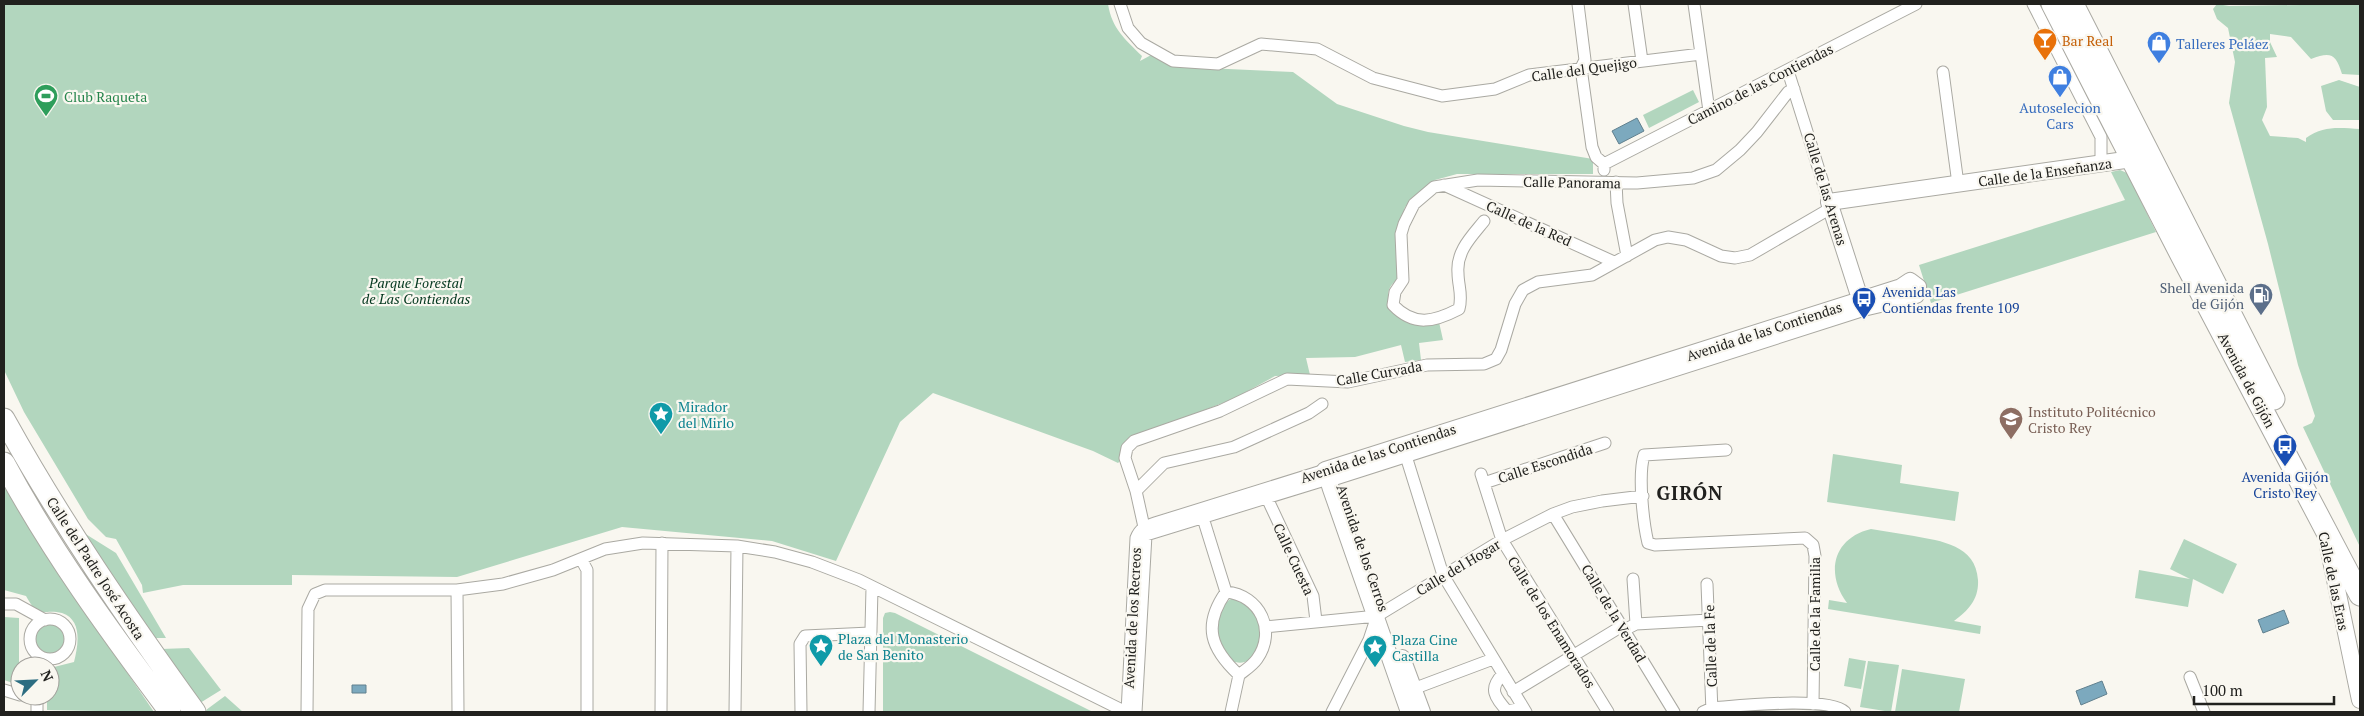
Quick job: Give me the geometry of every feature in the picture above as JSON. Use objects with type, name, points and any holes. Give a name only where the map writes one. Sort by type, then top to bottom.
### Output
[{"type":"highway","name":"Avenida de Gijón","points":[[2052,4],[2360,595]]},
{"type":"highway","name":"Avenida de Gijón","points":[[2074,4],[2360,569]]},
{"type":"highway","points":[[2096,49],[2135,142],[2132,158],[2140,159],[2148,164],[2187,238],[2198,249]]},
{"type":"highway","name":"Calle del Padre José Acosta","points":[[4,419],[71,534],[147,646],[196,712]]},
{"type":"highway","name":"Calle del Padre José Acosta","points":[[4,464],[52,543],[128,657],[170,712]]},
{"type":"street","name":"Calle del Quejigo","points":[[1120,4],[1128,28],[1141,43],[1173,61],[1218,64],[1261,44],[1317,49],[1373,78],[1442,96],[1494,90],[1529,75],[1701,54]]},
{"type":"street","points":[[1578,4],[1585,60],[1581,68],[1592,148],[1596,157],[1604,164],[1617,203],[1626,256]]},
{"type":"street","points":[[1634,4],[1642,61]]},
{"type":"street","points":[[1694,4],[1709,110]]},
{"type":"street","name":"Camino de las Contiendas","points":[[1604,164],[1916,4]]},
{"type":"street","points":[[2033,4],[2101,136],[2101,164]]},
{"type":"street","name":"Calle de las Arenas","points":[[1788,71],[1862,304]]},
{"type":"street","name":"Calle de la Enseñanza","points":[[1942,72],[1958,184]]},
{"type":"street","name":"Calle Panorama","points":[[1484,220],[1464,244],[1460,256],[1457,272],[1462,300],[1459,309],[1443,317],[1425,321],[1402,315],[1393,305],[1395,292],[1403,280],[1401,234],[1414,204],[1425,193],[1443,184],[1478,180],[1637,184],[1693,178],[1716,170],[1746,144],[1788,92],[1794,89]]},
{"type":"street","name":"Calle de la Enseñanza","points":[[1614,262],[1655,240],[1676,237],[1721,256],[1735,258],[1750,255],[1830,205],[2132,158]]},
{"type":"street","points":[[1473,197],[1470,188],[1478,180]]},
{"type":"street","name":"Calle de la Red","points":[[1443,184],[1614,262]]},
{"type":"street","name":"Calle Curvada","points":[[1145,531],[1136,491],[1125,458],[1127,448],[1134,441],[1220,411],[1287,379],[1348,382],[1427,364],[1484,364],[1496,359],[1501,350],[1515,304],[1523,290],[1538,282],[1592,274],[1614,262]]},
{"type":"street","name":"Avenida de las Contiendas","points":[[1145,531],[1203,518],[1267,498],[1331,473],[1405,454],[1862,304]]},
{"type":"street","name":"Avenida de las Contiendas","points":[[1145,531],[1862,304]]},
{"type":"street","points":[[1136,491],[1164,463],[1234,447],[1309,413],[1322,404]]},
{"type":"street","name":"Calle Escondida","points":[[1483,479],[1605,443]]},
{"type":"street","points":[[1643,496],[1642,462],[1644,455],[1726,450]]},
{"type":"street","points":[[1405,454],[1443,575],[1525,710],[1507,711],[1499,701],[1494,690],[1495,682],[1503,674]]},
{"type":"street","name":"Avenida de los Cerros","points":[[1331,473],[1372,613],[1377,640],[1409,712]]},
{"type":"street","name":"Calle de los Enamorados","points":[[1483,479],[1502,540],[1608,712]]},
{"type":"street","name":"Calle del Hogar","points":[[1372,613],[1443,575],[1502,540],[1553,514],[1572,507],[1602,501],[1643,496]]},
{"type":"street","name":"Calle de la Familia","points":[[1643,496],[1648,543],[1655,545],[1805,538],[1813,545],[1815,556],[1813,704]]},
{"type":"street","name":"Calle Cuesta","points":[[1267,498],[1313,596],[1316,621]]},
{"type":"street","name":"Calle de la Verdad","points":[[1553,514],[1674,712]]},
{"type":"street","points":[[1203,518],[1226,592],[1214,612],[1212,634],[1220,656],[1239,675]]},
{"type":"street","name":"Calle de las Eras","points":[[2322,522],[2359,693]]},
{"type":"street","name":"Avenida de los Recreos","points":[[1126,712],[1136,538],[1145,531]]},
{"type":"street","name":"Avenida de los Recreos","points":[[1136,712],[1145,531]]},
{"type":"street","points":[[307,712],[308,609],[315,594],[325,590],[457,590],[504,584],[537,575],[615,547],[662,543],[737,546],[775,552],[812,562],[859,580],[1126,712]]},
{"type":"street","points":[[661,712],[662,543]]},
{"type":"street","points":[[734,712],[737,546]]},
{"type":"street","points":[[581,559],[587,570],[587,712]]},
{"type":"street","points":[[1633,579],[1636,624]]},
{"type":"street","name":"Calle de la Fe","points":[[1707,584],[1709,711]]},
{"type":"street","points":[[869,712],[872,588]]},
{"type":"street","points":[[457,590],[458,712]]},
{"type":"street","points":[[1226,592],[1238,593],[1252,602],[1262,615],[1265,627],[1262,651],[1257,660],[1239,675],[1231,712]]},
{"type":"street","points":[[4,604],[16,604],[45,620],[58,621],[64,624],[68,630],[69,643],[60,656]]},
{"type":"street","points":[[28,612],[33,628]]},
{"type":"street","points":[[1265,627],[1372,613]]},
{"type":"street","name":"Avenida de los Cerros","points":[[1372,613],[1413,689],[1422,712]]},
{"type":"street","points":[[35,656],[31,645],[31,633],[33,628],[45,620]]},
{"type":"street","points":[[1514,692],[1572,655],[1623,628],[1636,624],[1709,620]]},
{"type":"street","points":[[802,712],[800,644],[805,636],[870,633]]},
{"type":"street","points":[[1332,712],[1377,640]]},
{"type":"street","points":[[1413,689],[1493,659]]},
{"type":"street","points":[[2190,677],[2204,712]]},
{"type":"street","points":[[1709,711],[1813,704],[1836,706],[1845,712]]},
{"type":"green space","name":"Parque Forestal de Las Contiendas","points":[[4,4],[1108,4],[1116,27],[1142,56],[1140,61],[1153,54],[1184,67],[1293,72],[1337,104],[1428,132],[1593,159],[1593,174],[1457,174],[1435,180],[1405,207],[1397,238],[1398,279],[1390,288],[1388,296],[1389,307],[1400,318],[1407,321],[1424,323],[1439,322],[1443,340],[1419,343],[1421,360],[1405,362],[1401,345],[1355,357],[1306,358],[1310,375],[1275,376],[1233,399],[1130,439],[1121,448],[1121,460],[1118,463],[1093,451],[933,393],[900,422],[836,561],[772,541],[622,527],[457,577],[292,575],[292,585],[183,585],[143,593],[142,585],[116,539],[106,537],[88,519],[24,412],[4,370]]},
{"type":"green space","points":[[2217,4],[2229,6],[2360,4],[2360,75],[2342,74],[2335,58],[2332,56],[2323,55],[2311,59],[2291,37],[2270,34],[2270,42],[2277,57],[2265,58],[2267,107],[2262,120],[2270,136],[2298,138],[2306,142],[2306,138],[2326,129],[2360,129],[2360,547],[2303,427],[2312,423],[2315,416],[2298,365],[2268,244],[2229,103],[2235,62],[2228,28],[2217,19],[2213,9]]},
{"type":"green space","points":[[2339,80],[2360,87],[2360,120],[2333,120],[2326,111],[2321,86]]},
{"type":"green space","points":[[1693,90],[1699,102],[1649,128],[1643,115]]},
{"type":"green space","points":[[2120,170],[2127,173],[2156,232],[1931,303],[1919,265],[2125,200],[2111,172]]},
{"type":"green space","points":[[1833,454],[1902,465],[1900,483],[1959,492],[1955,521],[1827,502]]},
{"type":"green space","points":[[4,477],[62,577],[154,712],[47,710],[47,706],[60,706],[60,666],[74,662],[77,649],[76,627],[69,616],[62,613],[38,611],[26,596],[4,590]]},
{"type":"green space","points":[[1871,529],[1935,540],[1964,552],[1976,568],[1978,587],[1972,604],[1954,621],[1981,626],[1980,634],[1828,609],[1829,600],[1847,603],[1840,592],[1836,580],[1836,558],[1841,548],[1848,540]]},
{"type":"green space","points":[[84,533],[116,553],[166,638],[153,638]]},
{"type":"green space","points":[[2184,539],[2237,564],[2223,594],[2193,579],[2188,607],[2135,598],[2139,570],[2190,579],[2170,569]]},
{"type":"green space","points":[[1233,598],[1252,606],[1260,629],[1259,643],[1254,655],[1249,660],[1237,663],[1230,660],[1222,647],[1217,631],[1220,611]]},
{"type":"green space","points":[[890,612],[1093,712],[883,712],[883,618],[885,613]]},
{"type":"green space","points":[[4,617],[19,618],[19,656],[10,656],[10,682],[4,680]]},
{"type":"green space","points":[[50,623],[61,628],[66,639],[61,650],[50,655],[39,650],[34,639],[39,628]]},
{"type":"green space","points":[[189,648],[221,690],[200,703],[161,649]]},
{"type":"green space","points":[[1849,658],[1866,661],[1861,689],[1844,686]]},
{"type":"green space","points":[[1868,661],[1899,665],[1891,712],[1860,707]]},
{"type":"green space","points":[[1902,669],[1965,679],[1959,712],[1895,712]]},
{"type":"green space","points":[[225,696],[243,712],[207,712],[206,710]]},
{"type":"water","points":[[1637,118],[1644,131],[1619,144],[1612,131]]},
{"type":"water","points":[[2284,610],[2289,623],[2263,633],[2258,620]]},
{"type":"water","points":[[2102,681],[2107,694],[2081,705],[2076,691]]},
{"type":"water","points":[[352,685],[366,685],[366,693],[352,693]]},
{"type":"place","name":"Bar Real","points":[[2045,61]]},
{"type":"place","name":"Talleres Peláez","points":[[2159,64]]},
{"type":"place","name":"Autoselecion Cars","points":[[2060,98]]},
{"type":"place","name":"Club Raqueta","points":[[46,117]]},
{"type":"place","name":"Shell Avenida de Gijón","points":[[2261,316]]},
{"type":"place","name":"Avenida Las Contiendas frente 109","points":[[1864,320]]},
{"type":"place","name":"Mirador del Mirlo","points":[[661,435]]},
{"type":"place","name":"Instituto Politécnico Cristo Rey","points":[[2011,440]]},
{"type":"place","name":"Avenida Gijón Cristo Rey","points":[[2285,467]]},
{"type":"place","name":"Plaza del Monasterio de San Benito","points":[[821,667]]},
{"type":"place","name":"Plaza Cine Castilla","points":[[1375,668]]},
{"type":"district","name":"GIRÓN","points":[[1690,492]]}]
